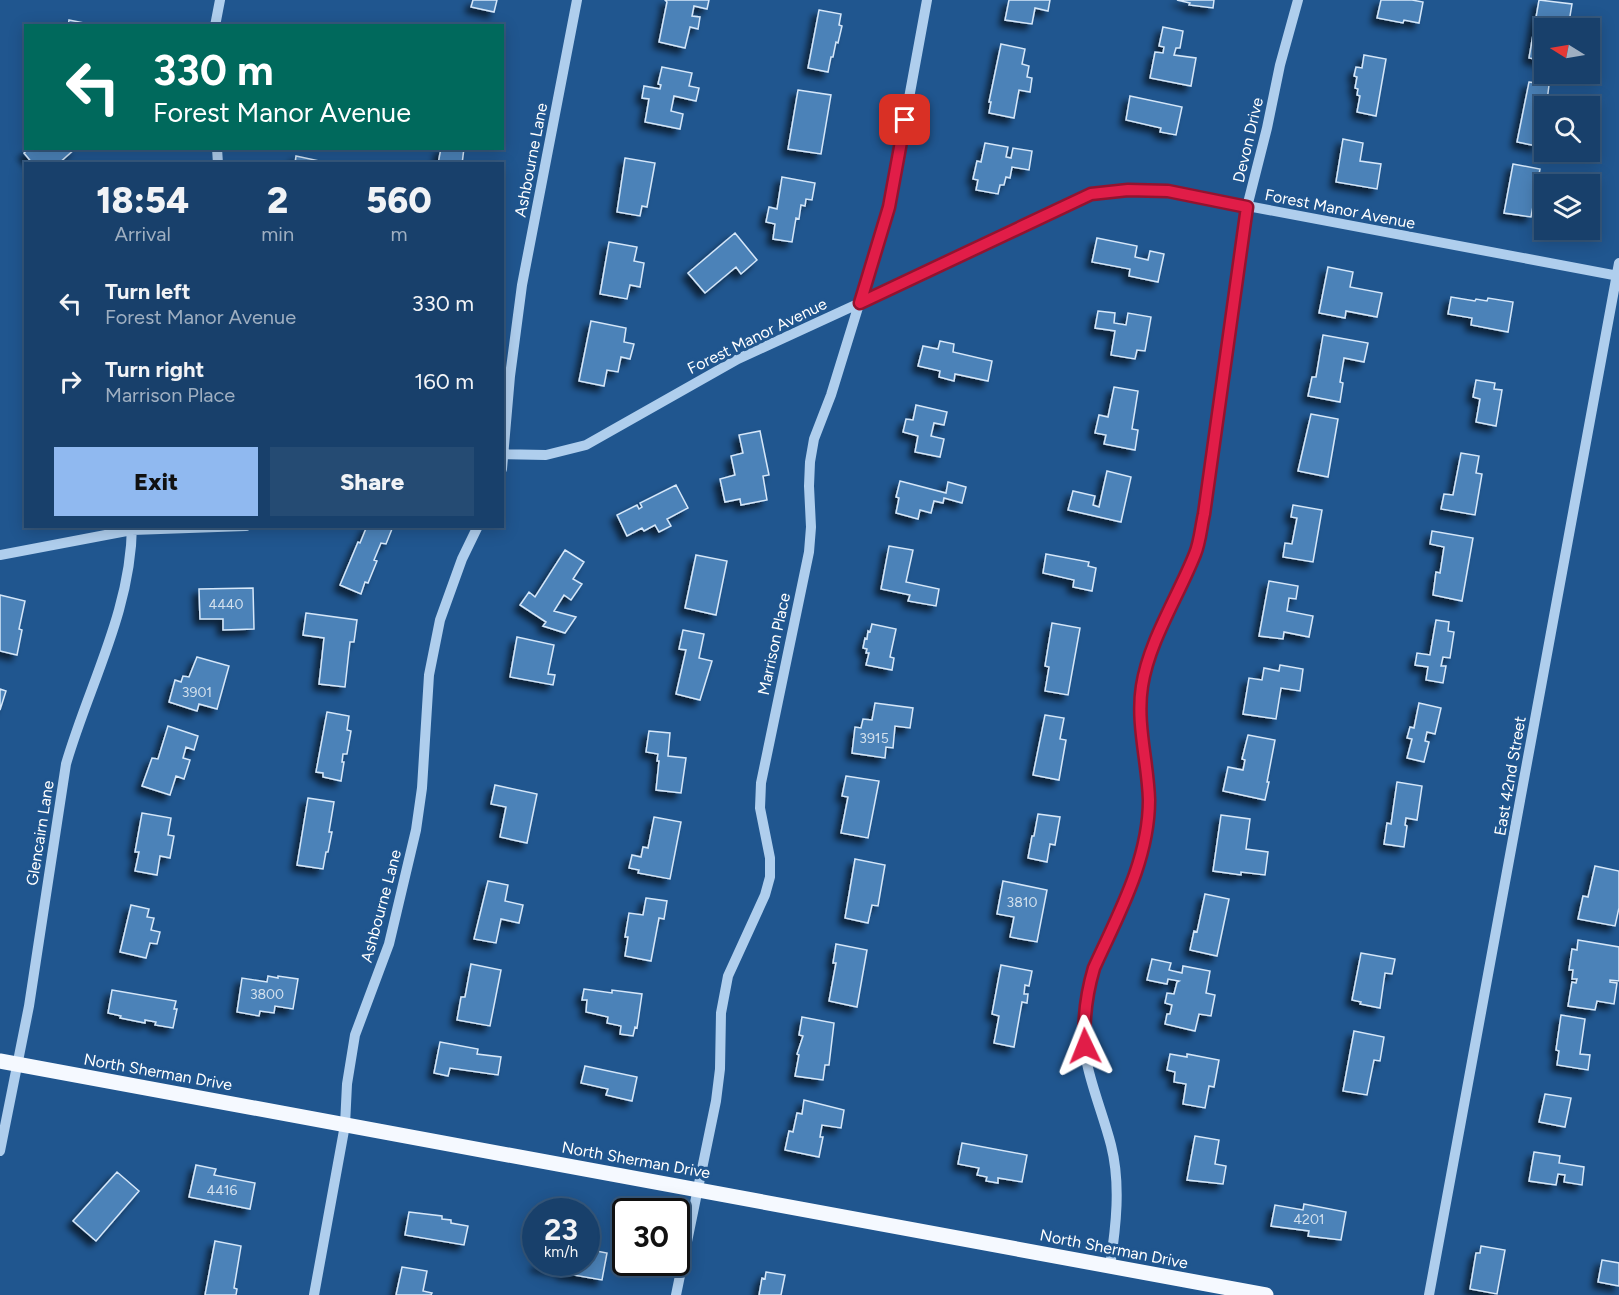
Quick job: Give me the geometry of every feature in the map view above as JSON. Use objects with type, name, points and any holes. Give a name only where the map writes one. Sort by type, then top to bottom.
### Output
[{"type":"main road","name":"North Sherman Drive","points":[[0,1061],[1266,1295]]},
{"type":"street","points":[[214,24],[220,0]]},
{"type":"street","name":"Ashbourne Lane","points":[[504,443],[522,285],[577,0]]},
{"type":"street","name":"Marrison Place","points":[[676,1295],[716,1101],[720,1069],[721,1013],[728,976],[765,895],[770,877],[770,858],[760,808],[761,783],[809,552],[811,527],[808,486],[814,439],[831,395],[889,207],[927,0]]},
{"type":"street","name":"Devon Drive","points":[[1110,1266],[1116,1206],[1115,1172],[1112,1147],[1086,1059],[1084,1017],[1094,968],[1133,879],[1144,847],[1149,797],[1140,720],[1142,687],[1150,655],[1196,552],[1204,514],[1247,207],[1280,65],[1298,0]]},
{"type":"street","name":"Forest Manor Avenue","points":[[504,454],[546,455],[586,445],[738,359],[1091,194],[1128,190],[1168,191],[1618,276]]},
{"type":"street","name":"East 42nd Street","points":[[1429,1295],[1619,263]]},
{"type":"street","points":[[0,555],[132,528]]},
{"type":"street","name":"Glencairn Lane","points":[[0,1151],[30,1006],[66,764],[116,627],[125,594],[132,528]]},
{"type":"street","name":"Ashbourne Lane","points":[[314,1295],[345,1125],[347,1084],[356,1035],[389,944],[414,840],[422,788],[429,675],[441,620],[462,559],[477,528]]},
{"type":"building","points":[[473,0],[497,0],[494,12],[471,7]]},
{"type":"building","points":[[665,0],[709,0],[707,9],[694,6],[692,16],[700,17],[698,29],[690,27],[685,48],[659,42],[667,2]]},
{"type":"building","points":[[1009,0],[1050,0],[1048,11],[1035,8],[1032,24],[1005,20]]},
{"type":"building","points":[[1177,0],[1214,0],[1213,8],[1189,5],[1190,3]]},
{"type":"building","points":[[1381,0],[1423,2],[1419,23],[1404,20],[1403,23],[1377,18]]},
{"type":"building","points":[[1539,0],[1572,4],[1570,18],[1536,18]]},
{"type":"building","points":[[819,10],[841,14],[839,25],[842,26],[828,72],[808,68]]},
{"type":"building","points":[[69,20],[89,24],[68,24]]},
{"type":"building","points":[[1163,27],[1183,31],[1180,48],[1176,48],[1174,55],[1196,58],[1191,86],[1150,78],[1155,52],[1163,53],[1164,47],[1159,46]]},
{"type":"building","points":[[1534,29],[1534,59],[1529,58]]},
{"type":"building","points":[[1001,44],[1025,49],[1022,64],[1029,66],[1027,77],[1032,78],[1030,92],[1019,90],[1014,118],[989,113],[991,102],[989,102]]},
{"type":"building","points":[[1364,55],[1386,59],[1376,116],[1357,112],[1360,96],[1357,95],[1358,89],[1355,88],[1357,77],[1354,76],[1356,67],[1362,68]]},
{"type":"building","points":[[662,67],[692,73],[689,86],[699,88],[696,101],[674,96],[671,111],[683,114],[680,129],[645,122],[649,99],[642,98],[644,86],[660,89],[661,85],[658,84]]},
{"type":"building","points":[[1529,82],[1549,85],[1548,96],[1534,96],[1534,145],[1517,142]]},
{"type":"building","points":[[798,90],[831,95],[821,154],[788,149]]},
{"type":"building","points":[[1130,96],[1182,107],[1176,135],[1160,132],[1161,128],[1126,120]]},
{"type":"building","points":[[1343,139],[1363,143],[1360,161],[1381,164],[1377,189],[1336,182]]},
{"type":"building","points":[[985,143],[1008,147],[1006,157],[1011,158],[1013,148],[1032,151],[1029,170],[1012,167],[1010,178],[1006,177],[1004,185],[1000,185],[998,194],[976,190],[978,180],[973,179],[977,161],[981,162]]},
{"type":"building","points":[[28,150],[74,150],[60,162],[31,162],[24,153]]},
{"type":"building","points":[[441,150],[464,150],[462,162],[438,162]]},
{"type":"building","points":[[296,156],[324,162],[295,162]]},
{"type":"building","points":[[625,158],[655,163],[647,207],[642,206],[640,216],[617,212]]},
{"type":"building","points":[[1513,164],[1540,169],[1539,174],[1534,174],[1534,201],[1531,217],[1504,213]]},
{"type":"building","points":[[782,177],[815,183],[812,200],[806,199],[805,206],[801,205],[792,242],[773,239],[775,224],[766,222],[769,207],[777,209]]},
{"type":"building","points":[[735,233],[757,260],[741,274],[736,267],[705,293],[688,273]]},
{"type":"building","points":[[1097,238],[1137,246],[1135,257],[1148,260],[1150,251],[1164,254],[1158,282],[1129,276],[1130,269],[1092,262]]},
{"type":"building","points":[[609,242],[637,247],[634,261],[644,263],[640,287],[630,285],[627,299],[600,294]]},
{"type":"building","points":[[1328,267],[1353,272],[1350,287],[1382,293],[1377,317],[1346,311],[1345,318],[1319,313]]},
{"type":"building","points":[[1451,297],[1475,301],[1476,299],[1487,301],[1488,298],[1513,302],[1508,332],[1471,325],[1472,318],[1448,314]]},
{"type":"building","points":[[1098,311],[1115,313],[1114,323],[1126,325],[1128,313],[1151,317],[1145,351],[1137,350],[1135,359],[1111,355],[1115,331],[1095,328]]},
{"type":"building","points":[[591,321],[626,328],[624,342],[634,344],[630,359],[621,357],[618,372],[607,370],[604,386],[579,381]]},
{"type":"building","points":[[1323,335],[1368,343],[1364,362],[1344,358],[1340,382],[1343,383],[1340,402],[1308,396],[1312,377],[1316,377]]},
{"type":"building","points":[[940,341],[954,344],[953,352],[992,361],[988,381],[955,374],[954,381],[939,377],[940,371],[918,366],[923,346],[938,349]]},
{"type":"building","points":[[1476,380],[1495,383],[1494,389],[1502,390],[1496,426],[1476,422],[1480,399],[1473,397]]},
{"type":"building","points":[[1114,387],[1138,391],[1132,429],[1138,430],[1135,450],[1104,444],[1106,435],[1095,433],[1099,415],[1108,417]]},
{"type":"building","points":[[916,405],[947,412],[944,425],[934,423],[931,436],[944,439],[940,457],[915,452],[918,436],[903,432],[906,419],[913,420]]},
{"type":"building","points":[[1311,414],[1338,419],[1328,477],[1298,471]]},
{"type":"building","points":[[760,431],[769,475],[763,476],[767,500],[741,505],[740,499],[725,502],[720,479],[735,475],[731,456],[743,453],[739,435]]},
{"type":"building","points":[[1461,453],[1479,456],[1476,473],[1482,474],[1475,515],[1441,509],[1444,494],[1453,495]]},
{"type":"building","points":[[1107,471],[1131,477],[1121,522],[1068,510],[1073,491],[1095,496],[1093,505],[1099,507]]},
{"type":"building","points":[[900,481],[946,493],[948,482],[966,487],[962,503],[944,498],[943,503],[934,501],[931,513],[920,510],[918,519],[896,513],[899,498],[896,497]]},
{"type":"building","points":[[676,485],[688,508],[667,519],[671,526],[659,532],[655,525],[644,531],[642,528],[627,536],[617,515],[637,505],[639,509],[642,507],[640,503]]},
{"type":"building","points":[[1293,505],[1322,510],[1313,562],[1283,557],[1285,543],[1292,544],[1297,518],[1291,517]]},
{"type":"building","points":[[366,528],[392,529],[386,544],[381,543],[374,560],[377,561],[361,594],[340,585],[358,542],[360,543]]},
{"type":"building","points":[[1432,531],[1473,538],[1462,601],[1433,595],[1436,572],[1440,573],[1444,547],[1430,544]]},
{"type":"building","points":[[889,546],[913,550],[906,582],[939,589],[936,606],[908,601],[910,595],[881,589]]},
{"type":"building","points":[[565,550],[584,562],[573,579],[582,584],[571,600],[564,595],[554,611],[576,617],[565,633],[543,626],[546,622],[520,605],[529,592],[535,597]]},
{"type":"building","points":[[1046,554],[1089,562],[1088,566],[1096,568],[1092,591],[1073,587],[1074,580],[1043,573]]},
{"type":"building","points":[[696,555],[727,561],[716,615],[685,608]]},
{"type":"building","points":[[1269,581],[1298,586],[1296,599],[1289,598],[1287,611],[1313,616],[1309,637],[1284,632],[1283,639],[1259,636]]},
{"type":"building","points":[[253,588],[254,629],[223,630],[223,619],[200,619],[199,589]]},
{"type":"building","points":[[0,595],[25,601],[19,629],[22,630],[17,655],[0,651]]},
{"type":"building","points":[[306,613],[357,620],[354,642],[350,642],[345,687],[319,684],[324,638],[303,635]]},
{"type":"building","points":[[1436,620],[1449,622],[1448,631],[1454,632],[1450,658],[1443,657],[1441,666],[1446,666],[1443,683],[1426,680],[1428,667],[1415,665],[1417,653],[1430,655]]},
{"type":"building","points":[[1052,623],[1080,628],[1068,695],[1045,691],[1049,667],[1045,666]]},
{"type":"building","points":[[872,624],[896,629],[890,657],[894,658],[892,670],[866,665],[869,653],[866,653],[867,649],[863,648]]},
{"type":"building","points":[[683,630],[704,634],[699,658],[712,661],[700,700],[676,694],[686,650],[679,649]]},
{"type":"building","points":[[517,637],[554,645],[548,674],[555,675],[553,685],[510,677]]},
{"type":"building","points":[[197,657],[229,666],[217,709],[199,704],[197,711],[169,702],[175,680],[181,682],[183,676],[189,677]]},
{"type":"building","points":[[1280,665],[1303,669],[1300,691],[1281,688],[1276,719],[1243,714],[1249,678],[1262,680],[1264,668],[1279,671]]},
{"type":"building","points":[[0,689],[6,691],[0,710]]},
{"type":"building","points":[[875,703],[913,708],[910,728],[895,726],[893,748],[886,747],[885,758],[852,753],[855,727],[861,728],[863,719],[872,720]]},
{"type":"building","points":[[1419,703],[1441,708],[1435,734],[1427,732],[1425,741],[1429,742],[1424,762],[1407,758],[1412,739],[1407,738],[1410,727],[1414,728]]},
{"type":"building","points":[[327,712],[349,716],[347,730],[351,731],[347,754],[343,754],[341,781],[323,777],[323,773],[316,772]]},
{"type":"building","points":[[1045,715],[1064,718],[1060,739],[1066,740],[1059,780],[1033,775]]},
{"type":"building","points":[[168,726],[198,736],[194,750],[186,747],[183,758],[190,760],[184,779],[176,776],[170,795],[142,786],[152,758],[158,759]]},
{"type":"building","points":[[649,731],[670,733],[668,756],[686,758],[681,793],[656,790],[659,761],[657,761],[658,754],[646,752]]},
{"type":"building","points":[[1248,735],[1275,740],[1265,800],[1223,791],[1228,767],[1243,770],[1245,760],[1242,759]]},
{"type":"building","points":[[846,776],[879,781],[868,838],[841,833],[848,797],[842,796]]},
{"type":"building","points":[[1397,782],[1422,786],[1417,820],[1406,818],[1404,847],[1384,844],[1387,823],[1391,824]]},
{"type":"building","points":[[495,785],[537,794],[527,843],[500,837],[506,807],[491,804]]},
{"type":"building","points":[[308,798],[334,802],[329,832],[332,832],[323,869],[297,865]]},
{"type":"building","points":[[142,813],[171,818],[168,835],[174,836],[170,858],[160,856],[157,875],[135,871],[139,852],[135,852]]},
{"type":"building","points":[[1038,814],[1060,817],[1055,845],[1050,844],[1047,862],[1028,858]]},
{"type":"building","points":[[1221,815],[1250,819],[1246,849],[1268,852],[1265,875],[1241,872],[1241,875],[1213,871]]},
{"type":"building","points":[[654,817],[681,822],[670,879],[638,873],[639,870],[629,868],[632,855],[641,857],[643,847],[648,848]]},
{"type":"building","points":[[855,859],[885,865],[878,906],[872,905],[868,923],[845,918]]},
{"type":"building","points":[[1595,866],[1619,871],[1619,908],[1615,926],[1578,919],[1583,896],[1588,897]]},
{"type":"building","points":[[488,881],[508,885],[505,901],[523,905],[519,923],[501,919],[496,943],[474,939]]},
{"type":"building","points":[[1003,881],[1047,890],[1037,942],[1010,937],[1014,917],[997,914]]},
{"type":"building","points":[[1205,894],[1229,899],[1217,956],[1190,950],[1194,931],[1197,932]]},
{"type":"building","points":[[646,898],[667,901],[664,919],[659,918],[651,961],[625,956],[629,913],[643,915]]},
{"type":"building","points":[[131,905],[149,909],[147,917],[154,918],[151,930],[160,932],[157,944],[150,943],[146,958],[120,952]]},
{"type":"building","points":[[1578,940],[1619,947],[1619,981],[1610,980],[1610,982],[1617,983],[1614,1004],[1597,1001],[1595,1010],[1568,1006],[1572,982],[1576,983],[1577,979],[1572,979],[1573,970],[1569,970],[1572,949],[1577,950]]},
{"type":"building","points":[[836,944],[867,950],[857,1007],[829,1001],[836,963],[833,963]]},
{"type":"building","points":[[1361,953],[1395,959],[1392,974],[1385,973],[1380,1008],[1352,1000]]},
{"type":"building","points":[[1152,959],[1171,963],[1169,970],[1182,973],[1183,966],[1210,971],[1206,993],[1215,995],[1211,1016],[1199,1014],[1195,1031],[1165,1024],[1172,1005],[1165,1003],[1167,993],[1174,994],[1179,981],[1168,979],[1167,984],[1147,980]]},
{"type":"building","points":[[471,964],[501,970],[490,1026],[457,1020],[461,997],[465,997]]},
{"type":"building","points":[[1001,965],[1032,971],[1029,986],[1025,985],[1024,994],[1028,994],[1027,1003],[1022,1002],[1014,1047],[994,1043],[999,1016],[992,1014]]},
{"type":"building","points":[[268,976],[298,979],[293,1009],[275,1006],[274,1013],[260,1011],[259,1016],[237,1012],[242,978],[267,982]]},
{"type":"building","points":[[584,989],[642,994],[637,1028],[635,1027],[633,1036],[620,1034],[621,1026],[607,1023],[608,1017],[586,1012],[587,1000],[582,1000]]},
{"type":"building","points":[[112,990],[176,1001],[174,1009],[177,1009],[173,1028],[155,1025],[156,1022],[145,1020],[145,1023],[120,1018],[121,1016],[108,1013]]},
{"type":"building","points":[[1561,1015],[1585,1019],[1580,1054],[1590,1055],[1588,1070],[1557,1065],[1559,1051],[1556,1050]]},
{"type":"building","points":[[802,1017],[834,1023],[829,1065],[825,1065],[823,1080],[795,1076],[799,1055],[797,1054],[803,1036],[799,1035]]},
{"type":"building","points":[[1354,1031],[1384,1037],[1380,1061],[1374,1060],[1367,1095],[1343,1091]]},
{"type":"building","points":[[440,1042],[478,1049],[477,1054],[501,1057],[498,1075],[450,1068],[448,1076],[434,1073]]},
{"type":"building","points":[[1170,1054],[1187,1057],[1187,1054],[1219,1060],[1214,1087],[1209,1086],[1205,1108],[1183,1104],[1186,1084],[1174,1082],[1175,1072],[1167,1070]]},
{"type":"building","points":[[585,1066],[637,1077],[632,1101],[606,1095],[608,1089],[581,1083]]},
{"type":"building","points":[[1545,1094],[1571,1098],[1565,1127],[1539,1122]]},
{"type":"building","points":[[804,1100],[844,1110],[841,1128],[822,1125],[820,1137],[823,1137],[819,1157],[785,1150],[789,1131],[793,1132],[797,1113],[802,1114]]},
{"type":"building","points":[[1195,1136],[1219,1140],[1215,1164],[1226,1166],[1223,1184],[1187,1180]]},
{"type":"building","points":[[962,1143],[1027,1155],[1022,1182],[998,1178],[998,1183],[986,1181],[987,1177],[977,1175],[979,1168],[958,1164]]},
{"type":"building","points":[[1534,1152],[1560,1156],[1559,1163],[1584,1167],[1582,1185],[1564,1182],[1565,1175],[1558,1174],[1556,1185],[1529,1181]]},
{"type":"building","points":[[196,1165],[216,1169],[214,1175],[255,1183],[250,1209],[189,1197]]},
{"type":"building","points":[[117,1172],[139,1191],[96,1241],[73,1221]]},
{"type":"building","points":[[1304,1204],[1346,1212],[1341,1240],[1308,1236],[1309,1231],[1271,1226],[1275,1205],[1303,1210]]},
{"type":"building","points":[[409,1212],[442,1216],[442,1219],[451,1220],[451,1223],[468,1226],[464,1245],[405,1235]]},
{"type":"building","points":[[215,1241],[241,1246],[234,1288],[237,1289],[236,1295],[205,1295]]},
{"type":"building","points":[[1481,1246],[1505,1250],[1497,1294],[1470,1289],[1476,1253],[1480,1253]]},
{"type":"building","points":[[600,1252],[607,1253],[602,1280],[579,1276],[600,1276]]},
{"type":"building","points":[[1602,1260],[1619,1263],[1619,1286],[1598,1282]]},
{"type":"building","points":[[402,1267],[427,1271],[423,1291],[432,1293],[431,1295],[396,1295]]},
{"type":"building","points":[[766,1272],[785,1275],[781,1295],[759,1295],[762,1278],[765,1279]]},
{"type":"route","points":[[905,120],[889,207],[860,303],[1091,194],[1128,190],[1168,191],[1247,207],[1204,514],[1196,552],[1150,655],[1142,687],[1140,720],[1149,797],[1147,830],[1142,855],[1133,879],[1089,984],[1083,1026],[1085,1046]]}]
